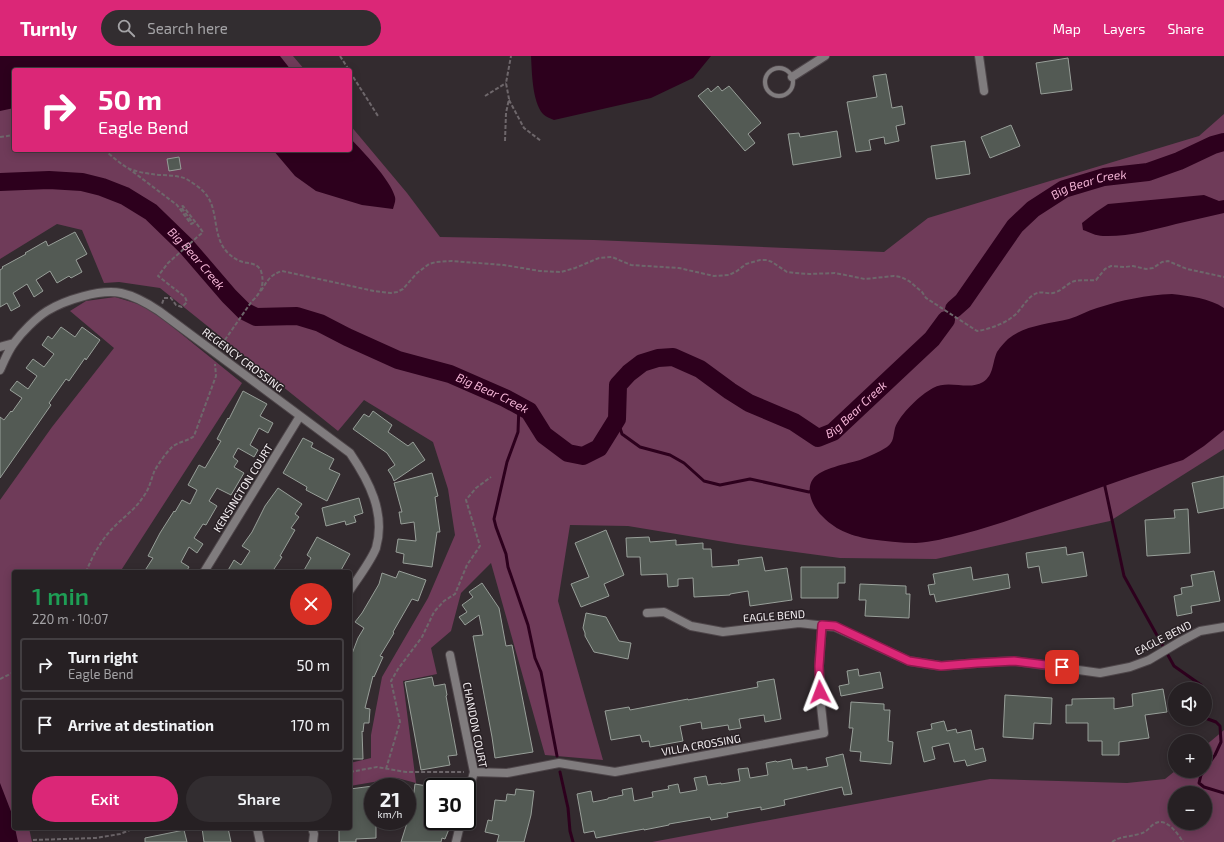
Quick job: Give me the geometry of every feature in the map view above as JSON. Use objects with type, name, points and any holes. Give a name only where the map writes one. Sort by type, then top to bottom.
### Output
[{"type":"street","points":[[792,77],[825,56]]},
{"type":"street","points":[[979,56],[984,91]]},
{"type":"street","name":"REGENCY CROSSING","points":[[0,370],[14,343],[36,320],[48,311],[72,300],[95,293],[120,293],[139,298],[159,311],[350,453],[361,470],[378,509],[380,529],[375,549],[362,573],[352,587]]},
{"type":"street","points":[[0,348],[14,343]]},
{"type":"street","name":"KENSINGTON COURT","points":[[205,570],[300,416]]},
{"type":"street","name":"EAGLE BEND","points":[[647,613],[664,612],[691,626],[723,632],[799,623],[835,626],[909,661],[941,666],[1014,661],[1100,673],[1130,667],[1149,660],[1200,631],[1224,627]]},
{"type":"street","name":"VILLA CROSSING","points":[[474,772],[507,773],[559,763],[615,772],[824,734],[819,666],[822,625]]},
{"type":"street","name":"CHANDON COURT","points":[[450,655],[474,772],[472,778]]},
{"type":"street","points":[[257,830],[260,842]]},
{"type":"street","points":[[313,830],[314,834],[313,842]]},
{"type":"street","points":[[456,842],[459,830]]},
{"type":"lane","points":[[776,68],[786,70],[792,77],[793,85],[791,89],[783,95],[776,95],[772,93],[766,86],[766,76],[769,72],[776,68]]},
{"type":"path","points":[[340,56],[347,68]]},
{"type":"path","points":[[505,141],[508,99],[506,83],[511,56]]},
{"type":"path","points":[[352,76],[378,116]]},
{"type":"path","points":[[485,96],[506,83]]},
{"type":"path","points":[[508,99],[524,128],[541,141]]},
{"type":"path","points":[[0,137],[12,134]]},
{"type":"path","points":[[107,152],[177,205],[191,224],[193,223],[181,207],[183,206],[203,232],[168,263],[158,276],[185,296],[186,302],[182,307],[176,305],[171,298],[164,298],[159,311]]},
{"type":"path","points":[[127,168],[152,174],[187,179],[204,191],[212,205],[219,239],[222,246],[233,258],[259,267],[262,278],[261,291]]},
{"type":"path","points":[[87,570],[96,549],[111,529],[143,498],[148,490],[155,470],[168,452],[173,446],[188,441],[194,436],[216,376],[216,353],[236,322],[270,278],[282,271],[374,291],[391,293],[403,289],[417,273],[429,264],[436,262],[451,261],[561,272],[599,258],[612,256],[631,265],[679,268],[714,276],[729,275],[746,264],[760,260],[767,260],[787,272],[795,274],[835,273],[865,279],[894,276],[901,277],[909,281],[922,292],[926,298],[969,327],[978,331],[986,330],[1005,322],[1016,314],[1031,296],[1038,292],[1050,294],[1074,281],[1096,280],[1111,266],[1133,266],[1146,269],[1153,268],[1162,262],[1168,261],[1187,269],[1224,277]]},
{"type":"path","points":[[386,769],[400,722],[391,681],[422,637],[434,612],[444,601],[455,594],[467,565],[480,546],[466,500],[476,488],[491,476]]},
{"type":"path","points":[[0,679],[12,673]]},
{"type":"path","points":[[352,772],[377,767],[406,772],[474,772]]},
{"type":"path","points":[[1112,842],[1117,838],[1124,836],[1147,832],[1154,823],[1164,822],[1184,842]]},
{"type":"path","points":[[33,840],[96,838],[120,834],[130,830]]},
{"type":"shaded area","points":[[0,56],[293,56],[303,68],[12,68],[12,152],[352,152],[352,127],[407,193],[440,237],[594,240],[884,252],[928,218],[1199,136],[1224,114],[1224,449],[1110,521],[936,559],[840,558],[737,544],[628,526],[570,525],[558,601],[603,760],[545,755],[491,563],[461,593],[451,631],[431,648],[437,674],[403,681],[415,778],[364,778],[364,784],[352,786],[352,763],[371,758],[371,735],[382,677],[428,598],[455,535],[448,489],[433,442],[364,400],[338,431],[160,288],[119,282],[104,283],[82,230],[57,224],[0,259]]},
{"type":"shaded area","points":[[0,56],[280,56],[289,68],[12,68],[12,108],[0,111]]},
{"type":"shaded area","points":[[531,56],[711,56],[693,78],[651,98],[554,120],[543,114],[539,108],[533,86]]},
{"type":"shaded area","points":[[352,140],[376,166],[388,182],[395,197],[393,209],[362,205],[316,191],[295,176],[275,152],[352,152]]},
{"type":"shaded area","points":[[1204,195],[1219,201],[1224,200],[1224,213],[1131,234],[1100,236],[1083,230],[1082,223],[1108,204]]},
{"type":"shaded area","points":[[1172,294],[1206,300],[1224,308],[1224,430],[1183,460],[1130,477],[992,526],[934,541],[904,543],[855,536],[831,524],[815,507],[811,498],[810,488],[813,479],[817,475],[828,469],[860,460],[887,447],[892,441],[895,428],[901,417],[917,400],[933,388],[945,385],[971,385],[983,382],[987,379],[991,372],[998,350],[1015,334],[1029,328],[1069,319],[1093,309],[1134,298]]},
{"type":"shaded area","points":[[115,297],[148,307],[242,383],[121,570],[12,570],[12,830],[29,830],[32,842],[0,842],[0,500],[52,427],[114,348],[70,311],[86,301]]},
{"type":"shaded area","points":[[1224,730],[1224,842],[652,842],[990,779],[1127,783],[1165,779],[1168,777],[1168,778],[1212,778],[1212,740]]},
{"type":"shaded area","points":[[0,783],[12,814],[12,830],[15,830],[18,842],[0,842]]},
{"type":"building","points":[[1068,58],[1072,90],[1041,94],[1036,63]]},
{"type":"building","points":[[886,74],[892,108],[902,106],[905,124],[896,126],[899,141],[885,144],[884,137],[869,140],[871,150],[856,152],[847,102],[877,97],[873,76]]},
{"type":"building","points":[[718,86],[722,91],[729,86],[761,123],[748,134],[755,143],[745,151],[698,96],[708,88],[711,92]]},
{"type":"building","points":[[1011,125],[1020,146],[990,158],[981,137]]},
{"type":"building","points":[[837,131],[841,157],[793,165],[788,134],[799,133],[800,137]]},
{"type":"building","points":[[965,141],[970,174],[936,179],[931,146]]},
{"type":"building","points":[[179,157],[181,169],[169,171],[167,159]]},
{"type":"building","points":[[75,232],[87,254],[76,260],[82,272],[71,278],[69,276],[57,283],[50,271],[36,280],[43,291],[34,297],[27,284],[13,293],[20,306],[11,311],[7,303],[0,307],[0,270],[3,268],[2,267],[46,241],[48,246]]},
{"type":"building","points":[[61,327],[75,337],[82,327],[100,340],[69,381],[66,379],[49,403],[51,405],[0,478],[0,417],[4,420],[22,398],[10,390],[17,381],[28,389],[37,376],[26,368],[33,359],[44,367],[54,354],[42,345],[48,336],[52,339]]},
{"type":"building","points":[[243,391],[267,404],[260,416],[273,423],[268,433],[259,428],[250,445],[258,450],[254,457],[238,448],[233,457],[238,461],[234,467],[244,473],[231,495],[217,488],[209,501],[217,506],[206,525],[203,524],[194,538],[203,544],[197,553],[189,547],[181,562],[189,567],[187,570],[145,570],[153,558],[148,556],[174,511],[175,512],[182,500],[190,504],[197,490],[188,485],[199,465],[205,468],[221,441],[217,439],[228,418],[229,419]]},
{"type":"building","points":[[373,411],[392,425],[388,432],[408,446],[413,442],[425,460],[394,481],[388,470],[395,465],[387,453],[353,429],[364,414],[369,417]]},
{"type":"building","points":[[303,438],[313,443],[311,447],[334,459],[329,469],[340,474],[327,501],[306,490],[307,487],[283,473]]},
{"type":"building","points":[[432,473],[438,496],[435,497],[440,532],[437,532],[432,567],[403,563],[404,554],[396,552],[398,539],[416,541],[414,522],[401,524],[399,512],[402,512],[394,483]]},
{"type":"building","points":[[1224,476],[1224,508],[1198,513],[1192,483]]},
{"type":"building","points":[[278,488],[302,504],[295,514],[299,517],[291,528],[295,530],[280,556],[282,557],[273,570],[228,570],[234,560],[241,565],[250,551],[242,546],[252,532],[265,506]]},
{"type":"building","points":[[359,498],[363,513],[354,516],[356,522],[346,525],[345,521],[326,526],[322,508]]},
{"type":"building","points":[[1188,509],[1190,553],[1147,556],[1145,520],[1175,518],[1174,510]]},
{"type":"building","points":[[606,530],[624,575],[604,584],[609,596],[581,607],[571,584],[589,577],[575,543]]},
{"type":"building","points":[[317,537],[350,554],[341,570],[304,570],[311,558],[307,555]]},
{"type":"building","points":[[649,537],[650,542],[676,540],[676,545],[703,543],[703,549],[711,549],[712,567],[739,565],[738,560],[762,557],[765,571],[787,568],[792,600],[750,606],[748,591],[730,595],[694,597],[693,578],[678,579],[678,586],[668,587],[667,574],[641,575],[640,557],[627,557],[626,538]]},
{"type":"building","points":[[1066,547],[1067,555],[1083,552],[1087,576],[1042,583],[1039,566],[1028,568],[1026,553]]},
{"type":"building","points":[[801,567],[845,567],[845,583],[838,583],[838,598],[801,598]]},
{"type":"building","points":[[971,567],[973,580],[1008,574],[1010,588],[936,602],[934,594],[930,595],[928,585],[935,584],[933,574]]},
{"type":"building","points":[[399,571],[426,580],[418,601],[412,599],[380,656],[383,657],[374,677],[373,676],[365,708],[370,709],[369,723],[364,723],[363,732],[362,731],[363,759],[352,759],[352,654],[358,638],[364,628],[355,622],[379,584],[382,573],[396,578]]},
{"type":"building","points":[[1214,571],[1220,601],[1191,606],[1192,613],[1177,616],[1174,596],[1182,594],[1181,588],[1193,586],[1191,575]]},
{"type":"building","points":[[482,583],[499,608],[506,646],[512,645],[533,752],[495,758],[473,636],[483,635],[479,615],[465,625],[459,617],[467,612],[462,605],[473,597],[469,592]]},
{"type":"building","points":[[860,584],[906,586],[906,594],[910,594],[909,618],[865,616],[866,600],[859,600]]},
{"type":"building","points":[[586,613],[606,617],[619,641],[631,643],[628,659],[594,652],[585,636],[583,628]]},
{"type":"building","points":[[858,669],[859,676],[880,672],[883,688],[841,696],[839,686],[849,684],[847,671]]},
{"type":"building","points":[[432,677],[434,686],[445,684],[457,755],[448,756],[450,765],[421,770],[405,682]]},
{"type":"building","points":[[774,679],[781,719],[765,722],[764,715],[739,719],[741,728],[729,730],[728,725],[702,729],[701,722],[680,726],[683,741],[650,747],[649,741],[642,742],[640,735],[611,740],[605,711],[629,707],[630,710],[758,687],[757,682]]},
{"type":"building","points":[[1163,689],[1167,712],[1145,715],[1149,738],[1119,742],[1119,755],[1102,755],[1102,741],[1088,741],[1088,723],[1066,723],[1066,705],[1072,705],[1072,699],[1114,698],[1114,709],[1133,706],[1132,694]]},
{"type":"building","points":[[1005,695],[1052,698],[1051,724],[1034,723],[1033,739],[1003,737]]},
{"type":"building","points":[[851,702],[884,704],[884,710],[890,710],[888,741],[893,742],[891,764],[860,761],[861,752],[850,751],[853,728],[849,728]]},
{"type":"building","points":[[944,721],[947,731],[956,729],[957,733],[971,730],[975,750],[983,748],[986,761],[967,766],[965,760],[954,762],[949,743],[932,747],[935,759],[924,762],[917,732],[932,729],[931,724]]},
{"type":"building","points":[[843,754],[852,794],[844,795],[842,787],[784,800],[785,805],[761,810],[761,807],[727,813],[728,817],[711,820],[710,817],[596,838],[594,831],[584,833],[577,794],[591,791],[593,802],[623,795],[622,790],[632,788],[634,801],[653,797],[652,792],[669,789],[668,786],[678,784],[680,793],[697,790],[694,778],[706,776],[708,785],[740,781],[738,769],[748,768],[750,778],[768,775],[766,763],[791,759],[793,769],[807,767],[807,770],[828,766],[826,758]]},
{"type":"building","points":[[416,784],[424,786],[424,830],[449,830],[445,839],[442,838],[441,842],[401,842],[405,830],[416,830]]},
{"type":"building","points":[[364,787],[364,830],[376,830],[376,838],[356,839],[356,842],[339,842],[339,830],[352,830],[352,789]]},
{"type":"building","points":[[516,789],[534,791],[531,815],[524,842],[497,842],[499,835],[485,832],[488,820],[492,821],[495,800],[506,801],[507,794],[515,795]]},
{"type":"building","points":[[184,830],[187,842],[145,842],[145,838]]},
{"type":"building","points":[[202,830],[228,830],[231,842],[204,842]]},
{"type":"waterway","name":"Big Bear Creek","points":[[954,309],[963,301],[1015,226],[1033,209],[1064,189],[1104,177],[1148,172],[1179,161],[1213,145],[1224,142]]},
{"type":"waterway","name":"Big Bear Creek","points":[[0,182],[49,180],[82,182],[102,187],[125,196],[151,212],[186,246],[229,296],[244,311],[256,317],[297,316],[320,323],[398,360],[450,374],[505,398],[529,411],[544,435],[568,453],[583,456],[599,448],[617,419],[618,385],[629,373],[642,363],[658,358],[673,357],[700,369],[749,403],[794,422],[818,438],[833,432],[932,339],[946,320]]},
{"type":"waterway","points":[[519,405],[518,432],[507,462],[494,519],[506,554],[508,567],[528,625],[535,658],[541,672],[557,756]]},
{"type":"waterway","points":[[617,419],[622,434],[640,447],[670,455],[684,463],[704,481],[720,485],[750,479],[809,492],[812,491]]},
{"type":"waterway","points":[[1104,482],[1124,576],[1174,666],[1197,682]]},
{"type":"waterway","points":[[1212,721],[1220,726],[1221,742],[1212,759]]},
{"type":"waterway","points":[[560,772],[568,808],[570,831],[573,842]]},
{"type":"waterway","points":[[1200,778],[1199,783],[1204,787],[1224,793]]},
{"type":"route","points":[[820,692],[819,666],[822,625],[835,626],[909,661],[941,666],[1014,661],[1062,667]]}]
